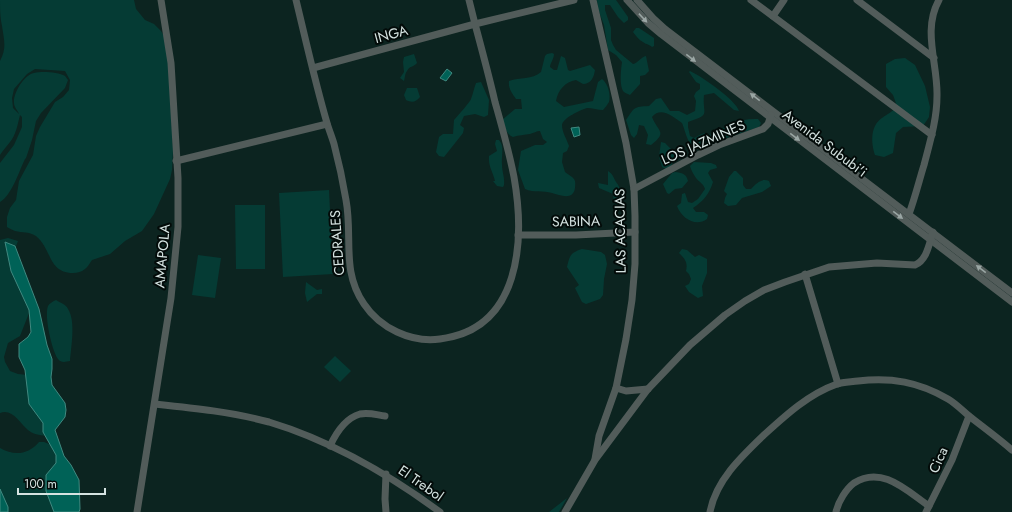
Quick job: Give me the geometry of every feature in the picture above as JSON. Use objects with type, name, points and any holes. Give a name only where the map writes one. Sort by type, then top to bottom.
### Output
[{"type":"street","name":"AMAPOLA","points":[[138,512],[156,404],[171,298],[178,227],[178,178],[171,63],[161,0]]},
{"type":"street","name":"CEDRALES","points":[[296,0],[327,124],[334,145],[346,201],[349,229],[349,265],[359,296],[376,319],[388,328],[420,339],[436,340],[452,338],[473,330],[490,316],[499,306],[507,291],[514,269],[518,235],[517,203],[514,177],[469,0]]},
{"type":"street","points":[[475,24],[574,0]]},
{"type":"street","name":"LAS ACACIAS","points":[[593,0],[620,115],[634,189],[635,216],[635,264],[632,300],[626,339],[616,388],[599,436],[595,460]]},
{"type":"street","name":"Avenida Sububi'i","points":[[628,0],[648,23],[661,34],[770,118],[1012,293]]},
{"type":"street","name":"Avenida Sububi'i","points":[[637,0],[653,18],[665,28],[909,214],[932,236]]},
{"type":"street","points":[[751,0],[932,135]]},
{"type":"street","points":[[773,16],[784,0]]},
{"type":"street","points":[[857,0],[934,58]]},
{"type":"street","points":[[909,214],[932,135],[936,112],[937,95],[932,47],[932,19],[939,0]]},
{"type":"street","name":"INGA","points":[[313,68],[475,24]]},
{"type":"street","points":[[770,118],[772,110]]},
{"type":"street","name":"LOS JAZMINES","points":[[634,189],[719,145],[763,129],[768,124],[770,118]]},
{"type":"street","points":[[176,161],[327,124]]},
{"type":"street","name":"SABINA","points":[[518,235],[576,235],[635,232]]},
{"type":"street","points":[[565,512],[595,460],[648,389],[690,345],[725,315],[764,290],[805,274],[829,267],[877,263],[915,266],[919,264],[924,256],[932,236]]},
{"type":"street","points":[[805,274],[838,384]]},
{"type":"street","name":"Avenida Sububi'i","points":[[1005,288],[1012,302]]},
{"type":"street","points":[[710,512],[711,506],[719,489],[730,470],[746,452],[789,412],[806,400],[838,384],[874,380],[890,380],[911,383],[931,390],[950,400],[1012,450]]},
{"type":"street","points":[[616,388],[626,391],[648,389]]},
{"type":"street","name":"El Trebol","points":[[156,404],[204,409],[268,422],[297,431],[366,462],[386,474],[440,512]]},
{"type":"street","points":[[330,446],[336,433],[352,418],[360,414],[386,416]]},
{"type":"street","name":"Cica","points":[[928,509],[952,460],[969,416]]},
{"type":"street","points":[[386,474],[386,512]]},
{"type":"street","points":[[836,512],[850,486],[863,479],[878,476],[895,482],[928,509]]},
{"type":"shaded area","points":[[0,0],[134,0],[136,9],[145,20],[154,24],[161,31],[168,43],[173,150],[170,179],[154,214],[142,231],[125,241],[110,254],[92,260],[86,268],[79,272],[65,272],[59,269],[51,259],[41,241],[36,236],[33,234],[15,231],[7,227],[7,217],[10,208],[16,200],[19,181],[33,155],[36,136],[55,102],[63,97],[69,90],[70,80],[65,71],[35,69],[27,74],[14,89],[12,98],[13,108],[19,114],[14,104],[15,94],[23,81],[30,74],[41,72],[54,73],[65,76],[68,80],[65,88],[41,113],[36,121],[26,158],[12,188],[0,202],[0,163],[14,145],[22,127],[22,117],[20,115],[14,136],[0,155],[0,61],[4,52],[4,36],[0,16]]},
{"type":"shaded area","points":[[597,0],[616,0],[628,17],[628,20],[624,23],[610,5],[605,5],[605,10],[611,28],[611,40],[616,50],[633,64],[646,56],[649,71],[645,75],[640,76],[640,84],[630,95],[622,90],[621,86],[622,62],[616,55],[608,50],[604,25],[598,9]]},
{"type":"shaded area","points":[[636,28],[639,28],[654,38],[654,46],[652,47],[639,39],[633,32]]},
{"type":"shaded area","points":[[552,53],[554,56],[550,67],[554,70],[557,70],[561,56],[565,58],[568,70],[570,71],[590,65],[595,70],[593,78],[586,84],[576,80],[565,85],[558,93],[556,101],[564,107],[593,101],[598,82],[602,79],[607,86],[610,99],[603,110],[587,108],[576,112],[563,122],[562,128],[569,146],[567,151],[563,153],[562,162],[565,172],[575,180],[574,192],[569,196],[525,189],[518,170],[521,151],[535,145],[543,145],[547,142],[543,139],[540,131],[513,137],[507,132],[502,120],[515,109],[522,109],[521,99],[516,99],[512,93],[509,81],[537,75],[541,72],[545,56]]},
{"type":"shaded area","points":[[414,54],[417,63],[408,69],[404,81],[400,78],[404,72],[404,57]]},
{"type":"shaded area","points":[[905,58],[915,65],[925,86],[930,107],[929,117],[923,126],[903,127],[896,133],[893,153],[884,157],[875,155],[872,135],[875,125],[897,106],[893,95],[886,87],[886,64],[895,59]]},
{"type":"shaded area","points":[[447,69],[452,73],[446,81],[440,78]]},
{"type":"shaded area","points":[[690,71],[710,83],[725,95],[732,101],[739,111],[734,110],[714,93],[704,95],[703,115],[688,122],[690,136],[694,138],[704,133],[711,135],[739,121],[751,119],[758,119],[761,123],[759,127],[730,137],[725,138],[715,136],[707,148],[700,148],[689,142],[682,123],[663,112],[659,112],[652,117],[660,132],[656,141],[651,145],[646,144],[648,135],[644,126],[639,125],[637,134],[634,138],[631,135],[626,120],[635,108],[649,106],[656,99],[661,98],[670,111],[679,111],[687,115],[695,111],[696,101],[694,96],[700,89],[700,84],[696,82],[689,72]]},
{"type":"shaded area","points":[[481,82],[489,100],[488,115],[484,117],[475,114],[464,116],[460,125],[464,128],[463,133],[444,157],[439,156],[436,152],[439,137],[443,134],[453,134],[454,120],[470,101],[476,83]]},
{"type":"shaded area","points":[[407,88],[417,88],[420,97],[414,102],[406,100],[404,95]]},
{"type":"shaded area","points":[[579,127],[580,135],[574,137],[571,128]]},
{"type":"shaded area","points":[[496,140],[499,140],[502,145],[503,187],[497,186],[493,181],[495,181],[489,163],[489,156],[497,151],[495,144]]},
{"type":"shaded area","points":[[661,142],[665,143],[677,156],[673,159],[671,167],[666,169],[662,167],[659,157]]},
{"type":"shaded area","points":[[694,162],[711,163],[716,165],[717,168],[710,170],[708,173],[713,182],[708,194],[693,208],[696,212],[704,212],[708,215],[707,219],[698,222],[694,222],[682,215],[677,206],[681,203],[682,194],[685,193],[688,202],[692,203],[698,199],[705,189],[691,169],[690,166]]},
{"type":"shaded area","points":[[608,171],[612,174],[620,190],[621,205],[617,207],[614,203],[613,194],[599,188],[598,183],[608,185]]},
{"type":"shaded area","points":[[734,171],[736,171],[743,178],[743,185],[746,189],[751,189],[757,183],[764,180],[769,181],[771,186],[762,192],[742,198],[736,205],[728,206],[724,203],[727,194],[724,191],[729,177]]},
{"type":"shaded area","points":[[675,172],[686,176],[688,181],[682,188],[675,189],[669,194],[667,193],[663,184],[672,173]]},
{"type":"shaded area","points":[[329,190],[333,274],[283,277],[279,193]]},
{"type":"shaded area","points":[[235,205],[265,205],[265,269],[236,269]]},
{"type":"shaded area","points":[[8,238],[18,241],[14,252],[31,308],[20,336],[8,343],[4,357],[10,371],[28,375],[50,433],[46,436],[30,431],[12,414],[4,412],[0,413],[0,240]]},
{"type":"shaded area","points":[[5,242],[15,246],[39,309],[47,345],[52,359],[52,385],[65,403],[65,417],[55,430],[64,456],[79,480],[79,512],[54,512],[46,491],[46,475],[56,463],[56,455],[43,432],[43,423],[29,404],[25,370],[19,357],[19,344],[28,337],[31,332],[29,310],[11,271]]},
{"type":"shaded area","points":[[582,249],[601,252],[605,255],[607,264],[603,295],[600,299],[586,304],[582,302],[575,288],[579,285],[567,267],[571,255]]},
{"type":"shaded area","points":[[682,249],[687,250],[695,257],[699,255],[707,259],[707,273],[702,286],[703,296],[698,298],[689,292],[685,286],[689,284],[691,279],[686,271],[686,261],[679,253]]},
{"type":"shaded area","points":[[198,255],[221,258],[215,298],[192,295]]},
{"type":"shaded area","points":[[306,282],[317,290],[322,289],[322,294],[317,294],[307,302],[305,293]]},
{"type":"shaded area","points":[[56,300],[67,307],[72,320],[70,361],[65,362],[58,359],[53,349],[49,333],[47,317],[48,306]]},
{"type":"shaded area","points":[[335,356],[351,371],[340,382],[324,367]]},
{"type":"shaded area","points":[[39,442],[44,442],[57,447],[72,512],[0,512],[0,448],[5,451],[21,453],[30,450]]},
{"type":"shaded area","points":[[0,489],[8,507],[8,512],[0,512]]},
{"type":"shaded area","points":[[567,498],[559,512],[549,512]]}]
